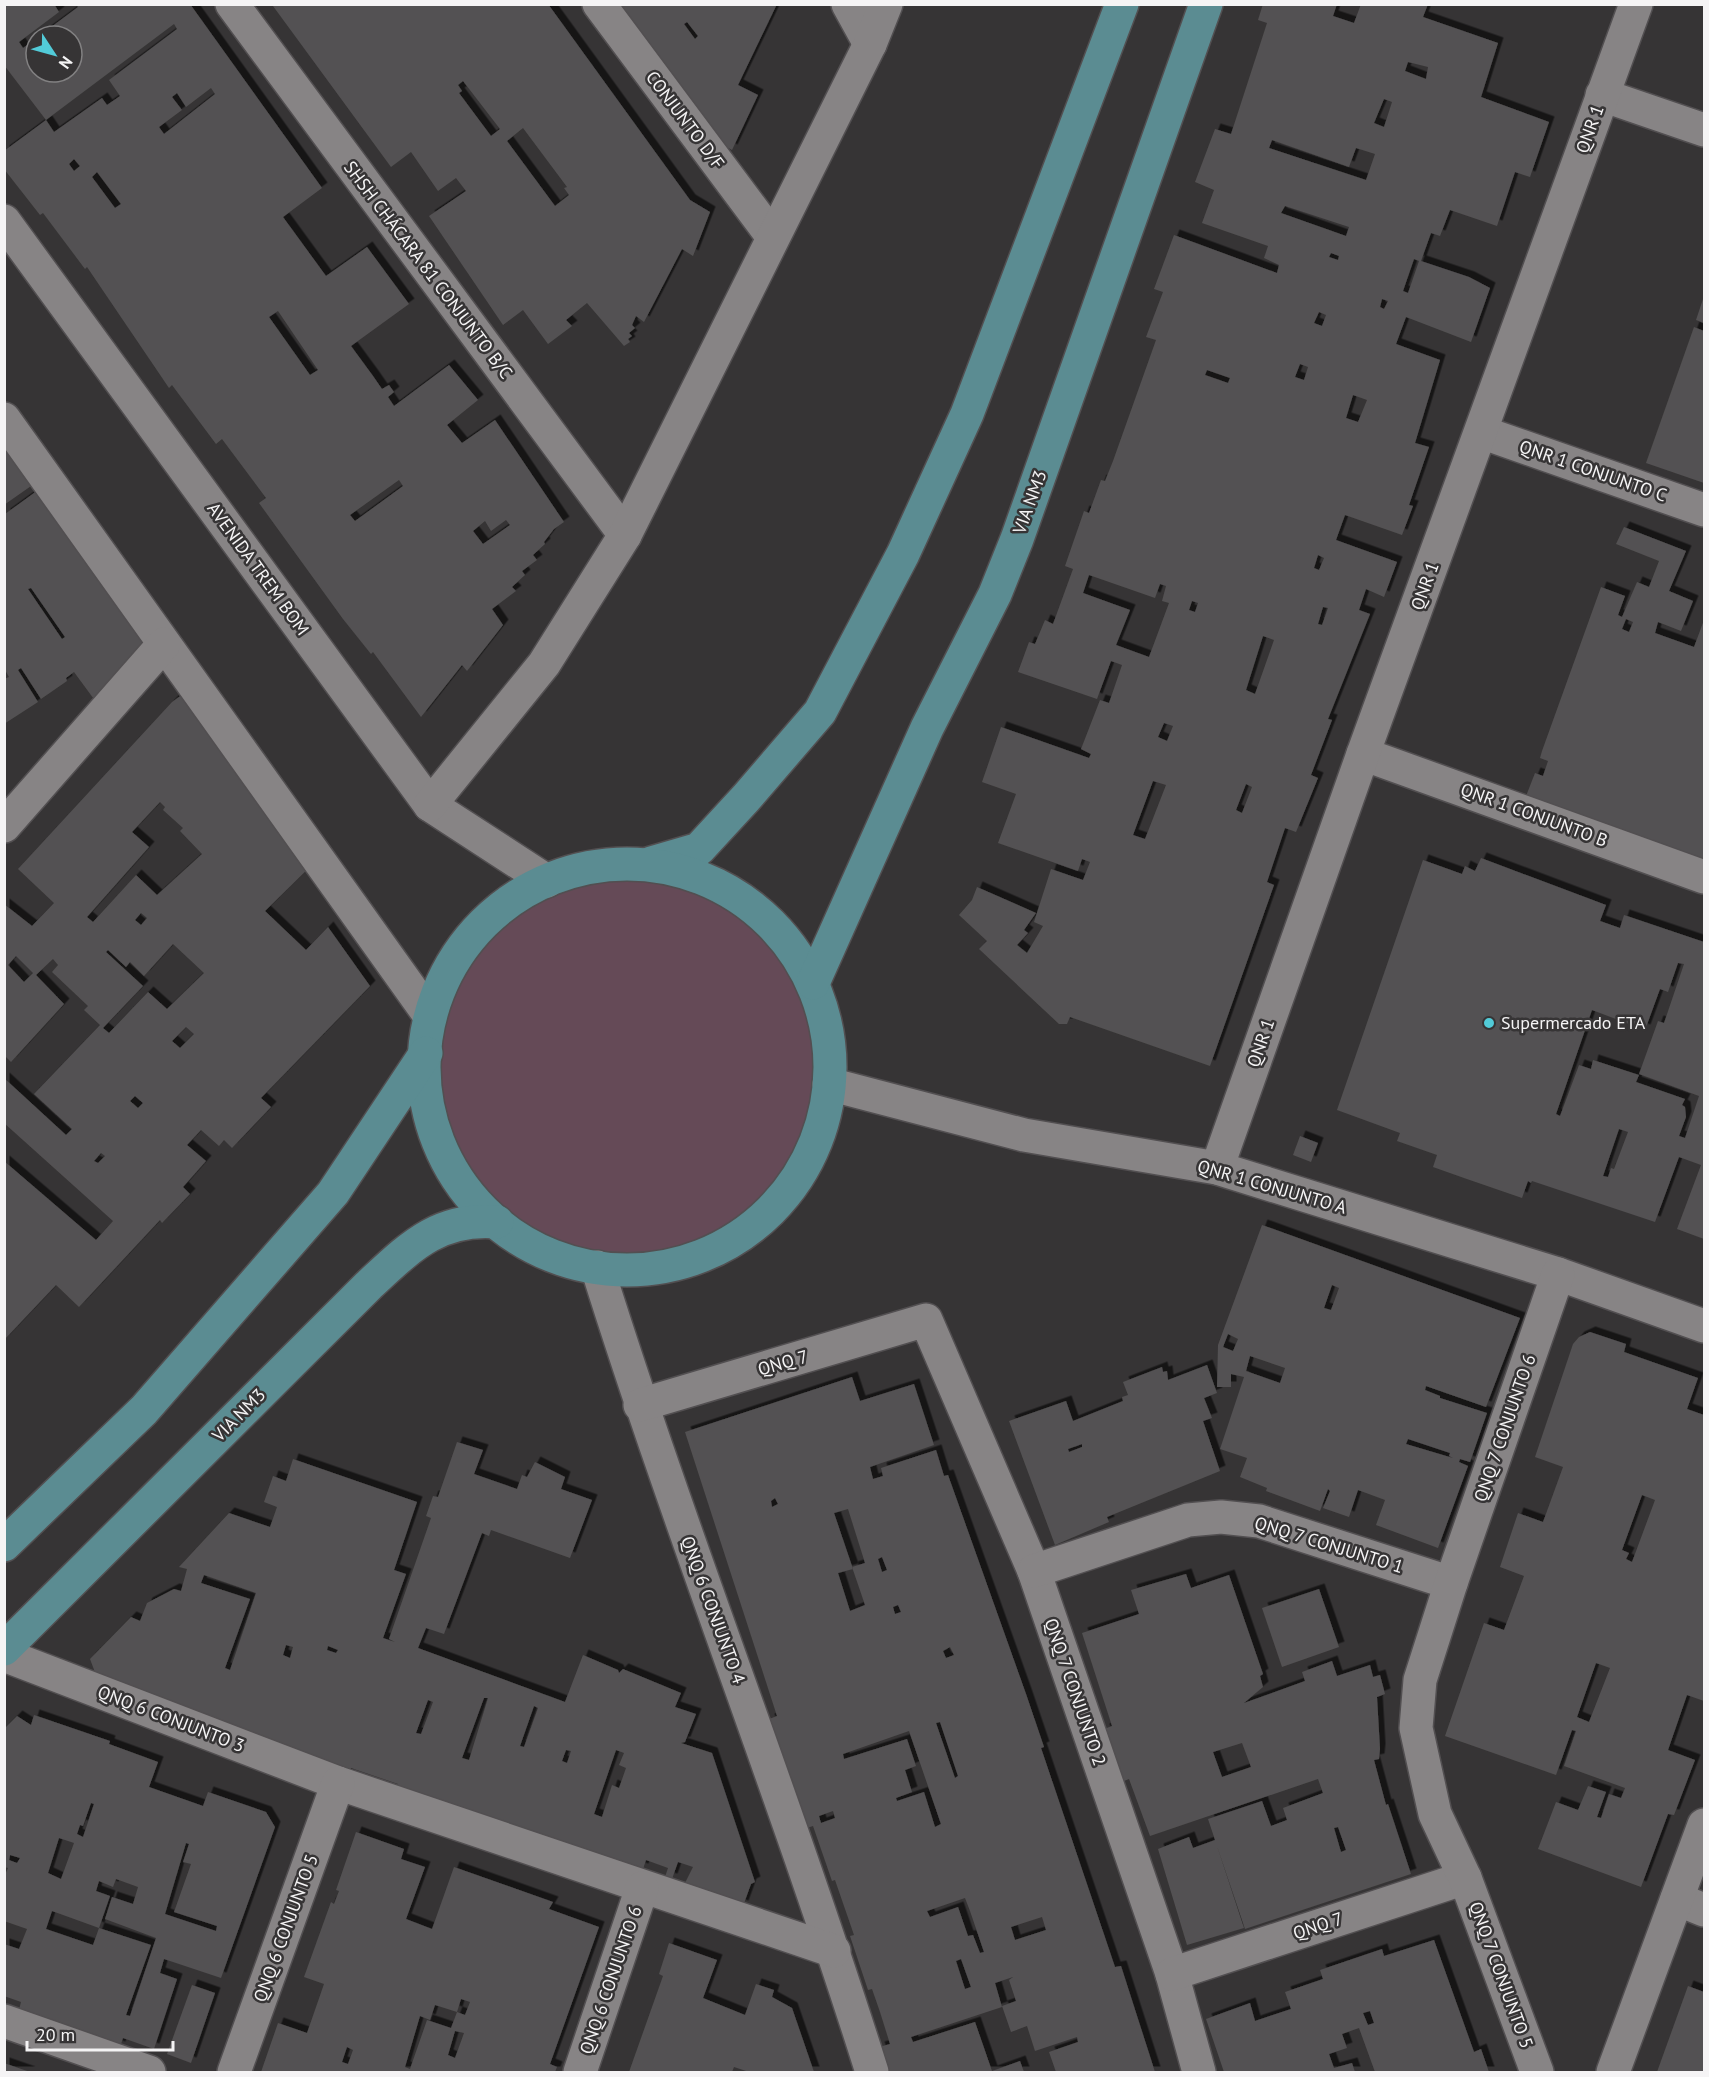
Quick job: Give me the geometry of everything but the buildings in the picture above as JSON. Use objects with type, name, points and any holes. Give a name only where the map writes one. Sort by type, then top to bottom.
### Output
[{"type":"main road","points":[[649,864],[699,849],[820,712],[903,554],[967,414],[1097,78],[1122,4]]},
{"type":"main road","name":"VIA NM3","points":[[813,983],[927,728],[995,594],[1017,539],[1206,4]]},
{"type":"main road","points":[[638,862],[649,864],[706,877],[789,943],[808,969],[830,1036],[828,1106],[803,1172],[760,1222],[705,1256],[642,1271],[577,1266],[518,1240],[497,1222],[469,1197],[436,1141],[423,1077],[430,1016],[457,954],[506,902],[568,870],[638,862]]},
{"type":"main road","points":[[4,1545],[144,1410],[333,1193],[426,1053]]},
{"type":"main road","name":"VIA NM3","points":[[4,1649],[360,1294],[419,1240],[472,1220],[497,1222]]},
{"type":"street","name":"SHSH CHÁCARA 81 CONJUNTO B/C","points":[[232,4],[625,535]]},
{"type":"street","name":"CONJUNTO D/F","points":[[599,4],[772,236]]},
{"type":"street","points":[[848,4],[870,44]]},
{"type":"street","points":[[430,805],[544,664],[625,535],[772,236],[870,44],[886,4]]},
{"type":"street","name":"QNR 1","points":[[1216,1168],[1363,754],[1636,4]]},
{"type":"street","points":[[1602,95],[1704,130]]},
{"type":"street","name":"AVENIDA TREM BOM","points":[[4,221],[430,805],[547,881]]},
{"type":"street","points":[[4,420],[430,1016]]},
{"type":"street","name":"QNR 1 CONJUNTO C","points":[[1481,432],[1704,510]]},
{"type":"street","points":[[4,826],[164,644]]},
{"type":"street","name":"QNR 1 CONJUNTO B","points":[[1363,754],[1704,877]]},
{"type":"street","name":"QNR 1 CONJUNTO A","points":[[829,1084],[1024,1135],[1216,1168],[1558,1274],[1704,1326]]},
{"type":"street","name":"QNQ 6 CONJUNTO 4","points":[[597,1267],[640,1405],[834,1951],[872,2073]]},
{"type":"street","name":"QNQ 7 CONJUNTO 6","points":[[1465,1878],[1435,1814],[1416,1728],[1420,1680],[1451,1583],[1558,1274]]},
{"type":"street","name":"QNQ 7","points":[[640,1405],[927,1320]]},
{"type":"street","name":"QNQ 7 CONJUNTO 2","points":[[927,1320],[1034,1571],[1172,1974],[1198,2073]]},
{"type":"street","name":"QNQ 7 CONJUNTO 1","points":[[1034,1571],[1188,1520],[1221,1517],[1259,1521],[1451,1583]]},
{"type":"street","name":"QNQ 6 CONJUNTO 3","points":[[4,1655],[338,1783]]},
{"type":"street","points":[[338,1783],[642,1888],[834,1951]]},
{"type":"street","name":"QNQ 6 CONJUNTO 5","points":[[234,2073],[338,1783]]},
{"type":"street","points":[[1613,2073],[1691,1905],[1704,1825]]},
{"type":"street","name":"QNQ 7","points":[[1172,1974],[1465,1878]]},
{"type":"street","name":"QNQ 7 CONJUNTO 5","points":[[1465,1878],[1537,2073]]},
{"type":"street","name":"QNQ 6 CONJUNTO 6","points":[[580,2073],[642,1888]]},
{"type":"street","points":[[4,2021],[149,2073]]},
{"type":"shaded area","points":[[629,865],[687,873],[724,888],[757,910],[785,938],[807,971],[822,1008],[830,1066],[822,1124],[807,1161],[785,1194],[757,1222],[724,1244],[687,1259],[629,1267],[571,1259],[534,1244],[501,1222],[473,1194],[451,1161],[436,1124],[428,1066],[436,1008],[451,971],[473,938],[501,910],[534,888],[571,873]]},
{"type":"place","name":"Supermercado ETA","points":[[1489,1023]]}]
